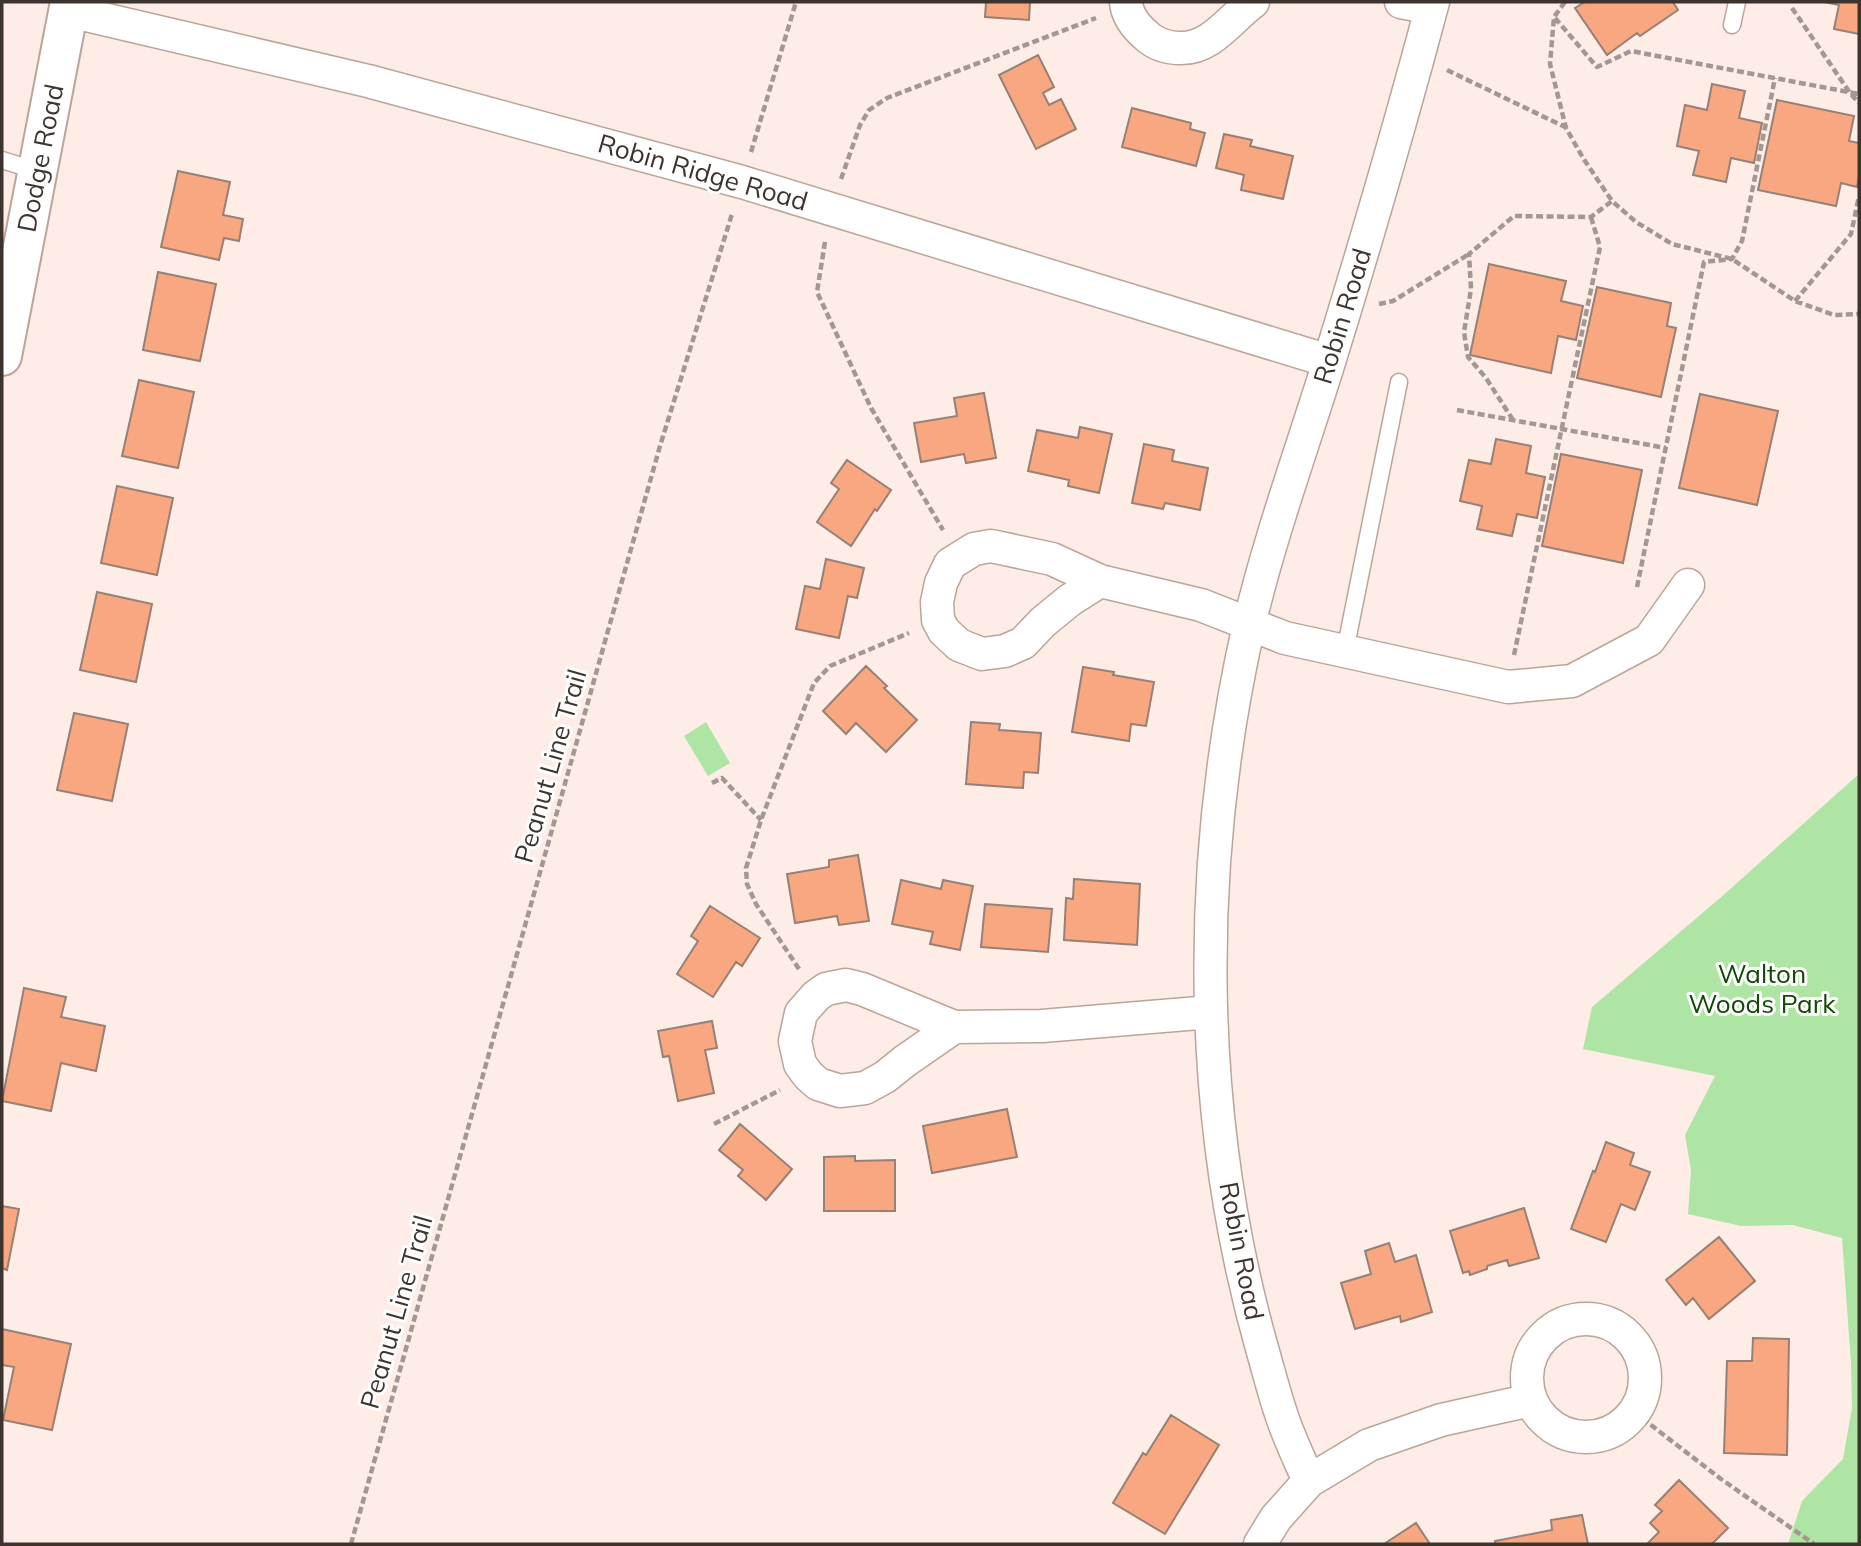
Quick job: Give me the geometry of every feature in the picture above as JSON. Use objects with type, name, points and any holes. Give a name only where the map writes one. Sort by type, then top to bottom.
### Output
[{"type":"street","points":[[1126,2],[1126,7],[1140,32],[1154,42],[1171,48],[1188,48],[1204,43],[1253,2]]},
{"type":"street","name":"Robin Road","points":[[1309,1481],[1284,1424],[1251,1307],[1234,1225],[1223,1156],[1211,1012],[1212,897],[1223,765],[1250,624],[1273,535],[1344,311],[1432,5],[1401,2]]},
{"type":"street","name":"Robin Ridge Road","points":[[69,6],[368,81],[742,182],[1329,360]]},
{"type":"street","name":"Dodge Road","points":[[2,356],[20,166],[69,6]]},
{"type":"street","points":[[1100,581],[1070,600],[1023,643],[1004,651],[982,654],[959,645],[944,631],[939,620],[937,602],[940,583],[950,564],[974,549],[992,546],[1052,559],[1100,581],[1201,606],[1285,638],[1508,687],[1572,681],[1649,640],[1688,585]]},
{"type":"street","points":[[954,1027],[905,1060],[886,1077],[865,1088],[839,1091],[818,1084],[808,1075],[800,1064],[795,1041],[801,1013],[816,996],[826,989],[846,985],[954,1027],[1042,1026],[1211,1012]]},
{"type":"street","points":[[1593,1319],[1613,1325],[1629,1337],[1640,1354],[1645,1373],[1643,1394],[1634,1412],[1620,1427],[1605,1434],[1587,1437],[1570,1435],[1554,1427],[1541,1415],[1531,1400],[1527,1380],[1530,1360],[1540,1342],[1554,1328],[1573,1320],[1593,1319]]},
{"type":"street","points":[[1260,1544],[1276,1518],[1309,1481],[1369,1445],[1441,1420],[1531,1400]]},
{"type":"lane","points":[[1732,24],[1737,2]]},
{"type":"lane","points":[[1345,651],[1399,382]]},
{"type":"path","name":"Peanut Line Trail","points":[[351,1544],[660,446],[796,2]]},
{"type":"path","points":[[1565,2],[1554,17],[1550,64],[1566,128],[1612,201],[1636,222],[1672,244],[1732,258],[1795,302],[1834,315],[1859,314]]},
{"type":"path","points":[[1792,8],[1859,103]]},
{"type":"path","points":[[1554,17],[1597,67],[1631,51],[1859,94]]},
{"type":"path","points":[[1419,56],[1566,128]]},
{"type":"path","points":[[1732,258],[1742,241],[1775,78]]},
{"type":"path","points":[[1795,302],[1851,233],[1859,196]]},
{"type":"path","points":[[1344,311],[1394,301],[1469,254],[1514,216],[1591,218],[1612,201]]},
{"type":"path","points":[[1508,687],[1600,247],[1591,218]]},
{"type":"path","points":[[1469,254],[1471,289],[1464,332],[1468,357],[1486,378],[1513,420]]},
{"type":"path","points":[[1637,587],[1704,262],[1732,258]]},
{"type":"path","points":[[1457,410],[1666,448]]},
{"type":"path","points":[[816,996],[756,904],[747,884],[746,868],[761,820],[814,683],[830,666],[939,620]]},
{"type":"path","points":[[712,783],[722,778],[761,820]]},
{"type":"path","points":[[714,1124],[808,1075]]},
{"type":"path","points":[[1634,1412],[1721,1479],[1814,1544]]},
{"type":"green space","points":[[706,722],[730,763],[708,776],[684,736]]},
{"type":"green space","name":"Walton Woods Park","points":[[1859,774],[1859,1544],[1788,1544],[1802,1501],[1843,1459],[1852,1408],[1842,1238],[1793,1225],[1741,1226],[1688,1214],[1691,1170],[1685,1135],[1715,1076],[1583,1049],[1592,1007]]},
{"type":"building","points":[[986,2],[1030,2],[1029,20],[985,17]]},
{"type":"building","points":[[1585,2],[1673,2],[1678,10],[1640,36],[1637,33],[1607,55],[1575,8]]},
{"type":"building","points":[[1824,2],[1859,2],[1859,34],[1834,29],[1839,5]]},
{"type":"building","points":[[1038,55],[1054,87],[1043,93],[1049,105],[1061,99],[1076,129],[1036,149],[999,75]]},
{"type":"building","points":[[1712,84],[1745,91],[1739,118],[1762,123],[1754,163],[1731,158],[1726,182],[1693,175],[1699,151],[1677,146],[1685,105],[1707,110]]},
{"type":"building","points":[[1777,100],[1854,116],[1849,141],[1859,143],[1857,187],[1841,183],[1836,206],[1758,190]]},
{"type":"building","points":[[1132,108],[1191,123],[1190,129],[1205,133],[1196,166],[1122,147]]},
{"type":"building","points":[[1224,134],[1252,140],[1250,146],[1293,156],[1283,199],[1241,190],[1244,175],[1216,168]]},
{"type":"building","points":[[178,171],[230,182],[223,215],[243,219],[239,241],[224,238],[219,260],[161,247]]},
{"type":"building","points":[[1489,264],[1566,281],[1561,301],[1583,306],[1576,340],[1558,336],[1551,373],[1470,355]]},
{"type":"building","points":[[158,272],[216,284],[200,361],[143,350]]},
{"type":"building","points":[[1597,287],[1671,303],[1667,326],[1676,328],[1661,397],[1577,378]]},
{"type":"building","points":[[139,380],[194,392],[178,468],[122,456]]},
{"type":"building","points":[[984,393],[996,458],[966,463],[964,454],[921,462],[914,423],[957,416],[954,398]]},
{"type":"building","points":[[1700,394],[1778,411],[1757,505],[1679,488]]},
{"type":"building","points":[[1080,427],[1112,434],[1099,493],[1068,486],[1069,480],[1028,471],[1037,430],[1078,438]]},
{"type":"building","points":[[1496,439],[1531,446],[1526,473],[1545,477],[1537,518],[1517,514],[1512,536],[1477,529],[1482,506],[1460,501],[1469,460],[1491,464]]},
{"type":"building","points":[[1144,444],[1174,450],[1172,461],[1208,468],[1200,510],[1165,503],[1163,509],[1132,503]]},
{"type":"building","points":[[1561,454],[1642,470],[1623,563],[1542,546]]},
{"type":"building","points":[[847,460],[891,490],[851,546],[817,522],[839,489],[831,483]]},
{"type":"building","points":[[117,486],[173,498],[157,575],[101,563]]},
{"type":"building","points":[[826,559],[864,568],[857,598],[848,596],[839,638],[796,629],[805,586],[820,589]]},
{"type":"building","points":[[97,592],[152,604],[136,682],[80,670]]},
{"type":"building","points":[[866,666],[917,720],[886,752],[856,723],[846,734],[823,711]]},
{"type":"building","points":[[1083,667],[1154,682],[1146,726],[1131,724],[1129,741],[1072,732]]},
{"type":"building","points":[[74,713],[128,724],[112,801],[57,790]]},
{"type":"building","points":[[971,722],[1000,724],[999,730],[1041,733],[1038,773],[1024,772],[1023,788],[966,784]]},
{"type":"building","points":[[858,855],[869,921],[839,925],[837,916],[795,923],[787,874],[829,867],[829,860]]},
{"type":"building","points":[[1074,879],[1140,884],[1137,945],[1064,940],[1066,898],[1073,899]]},
{"type":"building","points":[[901,880],[941,889],[943,880],[973,886],[960,950],[930,944],[933,932],[892,924]]},
{"type":"building","points":[[985,904],[1052,909],[1048,952],[981,947]]},
{"type":"building","points":[[710,906],[760,938],[742,966],[736,962],[713,997],[677,974],[698,941],[691,936]]},
{"type":"building","points":[[24,988],[66,997],[61,1017],[105,1026],[96,1071],[61,1063],[51,1111],[2,1101]]},
{"type":"building","points":[[712,1021],[717,1048],[705,1050],[714,1093],[678,1101],[669,1056],[663,1057],[658,1031]]},
{"type":"building","points":[[1007,1109],[1017,1157],[932,1173],[923,1126]]},
{"type":"building","points":[[740,1124],[792,1169],[766,1200],[738,1176],[743,1170],[719,1150]]},
{"type":"building","points":[[1606,1142],[1634,1153],[1630,1165],[1650,1172],[1635,1210],[1621,1204],[1606,1242],[1571,1229]]},
{"type":"building","points":[[855,1156],[855,1161],[895,1160],[895,1211],[824,1211],[824,1157]]},
{"type":"building","points":[[2,1206],[19,1209],[7,1270],[2,1268]]},
{"type":"building","points":[[1524,1208],[1539,1258],[1509,1266],[1507,1260],[1470,1275],[1469,1271],[1463,1273],[1450,1231]]},
{"type":"building","points":[[1719,1237],[1755,1281],[1709,1319],[1693,1298],[1686,1305],[1666,1280]]},
{"type":"building","points":[[1389,1243],[1395,1262],[1416,1255],[1432,1312],[1401,1322],[1400,1316],[1355,1329],[1341,1283],[1371,1274],[1365,1251]]},
{"type":"building","points":[[2,1329],[71,1344],[52,1430],[3,1420],[14,1367],[2,1365]]},
{"type":"building","points":[[1753,1338],[1789,1339],[1787,1455],[1724,1453],[1727,1361],[1752,1361]]},
{"type":"building","points":[[1171,1415],[1219,1445],[1165,1534],[1113,1503],[1143,1453],[1146,1455]]},
{"type":"building","points":[[1679,1480],[1728,1528],[1712,1544],[1647,1544],[1659,1532],[1650,1523],[1662,1511],[1655,1505]]},
{"type":"building","points":[[1582,1515],[1588,1544],[1495,1544],[1495,1541],[1552,1530],[1551,1520]]},
{"type":"building","points":[[1416,1523],[1430,1544],[1384,1544]]}]
